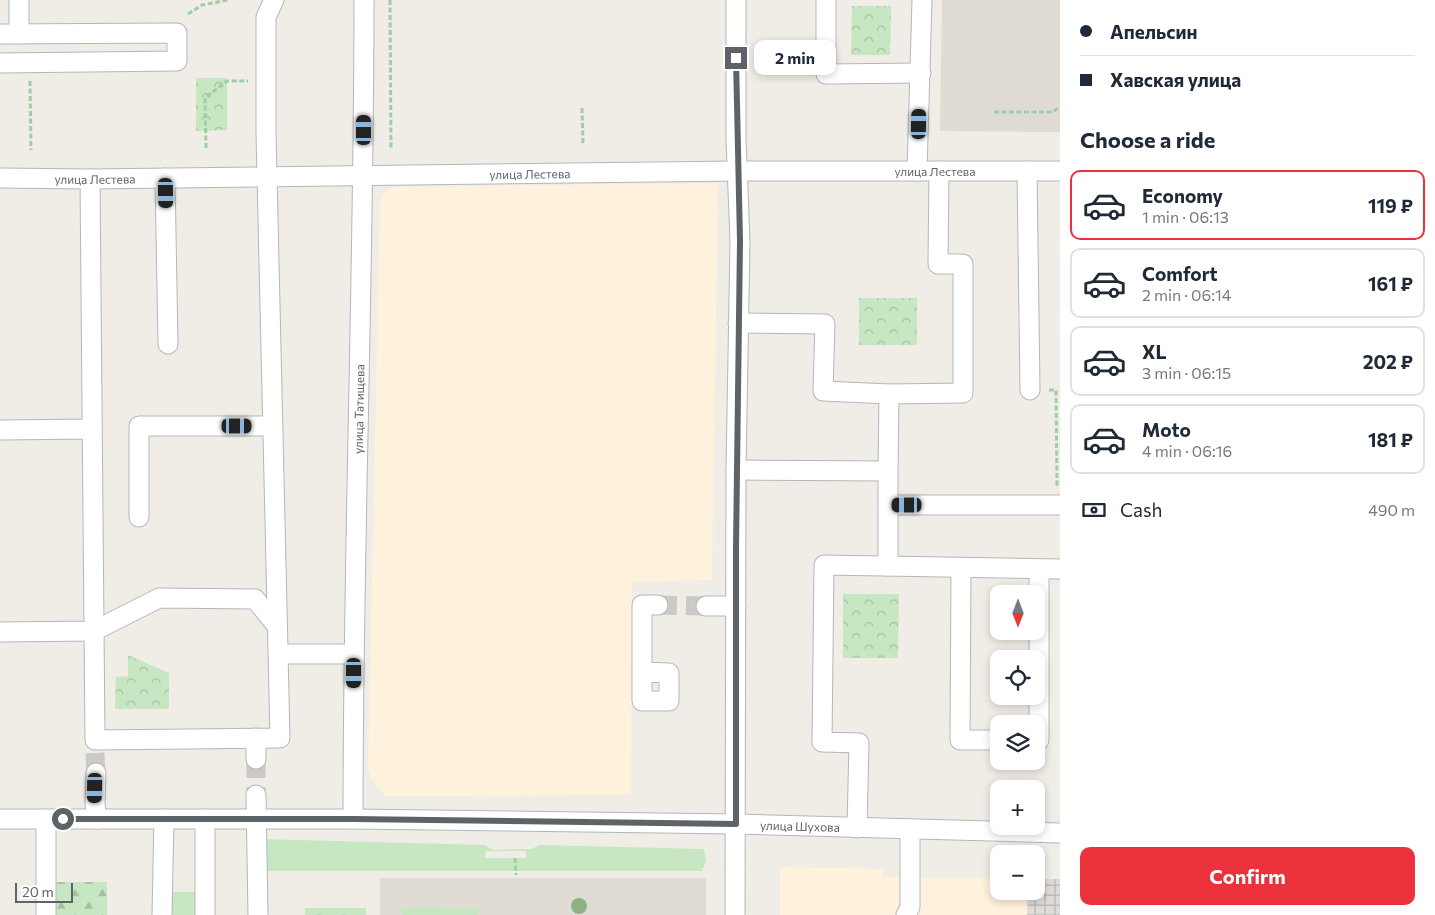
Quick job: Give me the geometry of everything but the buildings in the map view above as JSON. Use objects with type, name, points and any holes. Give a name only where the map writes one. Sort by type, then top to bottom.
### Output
[{"type":"street","points":[[19,0],[19,34]]},
{"type":"street","points":[[90,179],[95,746],[280,738],[267,176],[266,18],[274,0]]},
{"type":"street","name":"улица Татищева","points":[[353,819],[354,654],[364,174],[364,0]]},
{"type":"street","points":[[735,915],[736,470],[740,241],[736,0]]},
{"type":"street","points":[[826,0],[826,74],[921,73]]},
{"type":"street","points":[[917,171],[922,0]]},
{"type":"street","points":[[0,34],[177,33],[177,61],[0,63]]},
{"type":"street","name":"улица Лестева","points":[[0,178],[90,179],[364,174],[738,171],[1060,171]]},
{"type":"street","points":[[738,322],[825,324],[823,391],[889,394],[963,393],[963,264],[938,264],[939,171]]},
{"type":"street","points":[[1028,171],[1030,390]]},
{"type":"street","points":[[165,178],[168,344]]},
{"type":"street","points":[[888,566],[889,394]]},
{"type":"street","points":[[139,516],[139,426],[272,426]]},
{"type":"street","points":[[0,430],[92,429]]},
{"type":"street","points":[[736,470],[888,471]]},
{"type":"street","points":[[888,505],[1059,505]]},
{"type":"street","points":[[858,828],[859,743],[822,742],[824,565],[1060,569]]},
{"type":"street","points":[[961,568],[960,740],[990,740]]},
{"type":"street","points":[[1039,568],[1039,715]]},
{"type":"street","points":[[0,632],[94,631],[159,598],[255,599],[277,626]]},
{"type":"street","points":[[642,672],[642,605],[658,605]]},
{"type":"street","points":[[706,606],[736,606]]},
{"type":"street","points":[[278,654],[354,654]]},
{"type":"street","points":[[256,738],[256,759]]},
{"type":"street","points":[[96,772],[95,804],[97,819]]},
{"type":"street","points":[[256,795],[258,915]]},
{"type":"street","name":"улица Шухова","points":[[0,819],[353,819],[736,824],[1060,833]]},
{"type":"street","points":[[46,819],[46,915]]},
{"type":"street","points":[[162,915],[164,819]]},
{"type":"street","points":[[205,819],[205,915]]},
{"type":"street","points":[[906,915],[910,907],[910,829]]},
{"type":"path","points":[[188,14],[202,4],[228,0]]},
{"type":"path","points":[[390,0],[392,148]]},
{"type":"path","points":[[30,63],[31,150]]},
{"type":"path","points":[[206,148],[205,98],[226,81]]},
{"type":"path","points":[[994,112],[1052,112],[1060,106]]},
{"type":"path","points":[[582,108],[583,143]]},
{"type":"path","points":[[1030,390],[1056,390],[1059,505]]},
{"type":"path","points":[[515,858],[516,875]]},
{"type":"shaded area","points":[[942,0],[1060,0],[1060,132],[940,131]]},
{"type":"shaded area","points":[[718,183],[712,580],[632,582],[631,795],[386,796],[374,783],[368,770],[380,203],[383,195],[388,190],[396,187]]},
{"type":"shaded area","points":[[780,867],[883,869],[883,877],[990,878],[990,900],[1028,900],[1027,915],[780,915]]},
{"type":"shaded area","points":[[380,878],[706,878],[706,915],[380,915]]},
{"type":"shaded area","points":[[1045,879],[1060,879],[1060,915],[1027,915],[1028,900],[1045,900]]},
{"type":"green space","points":[[852,6],[891,6],[890,55],[851,55]]},
{"type":"green space","points":[[196,78],[227,78],[227,130],[196,131]]},
{"type":"green space","points":[[859,298],[917,298],[917,345],[859,345]]},
{"type":"green space","points":[[843,594],[899,594],[898,658],[843,658]]},
{"type":"green space","points":[[128,655],[169,673],[169,709],[115,709],[116,677],[128,676]]},
{"type":"green space","points":[[262,839],[485,845],[493,850],[532,849],[539,845],[704,849],[706,861],[702,871],[262,871]],"holes":[[[486,851],[526,851],[526,858],[485,858]]]},
{"type":"green space","points":[[54,882],[107,882],[107,915],[54,915]]},
{"type":"green space","points":[[171,892],[199,892],[199,915],[171,915]]},
{"type":"green space","points":[[402,907],[478,908],[478,915],[402,915]]},
{"type":"green space","points":[[305,908],[366,908],[366,915],[305,915]]},
{"type":"tunnel","points":[[658,605],[706,606]]},
{"type":"tunnel","points":[[95,753],[96,773]]},
{"type":"tunnel","points":[[256,759],[256,795]]},
{"type":"route","points":[[63,819],[353,819],[736,824],[736,548],[740,241],[736,140],[736,58]]}]
